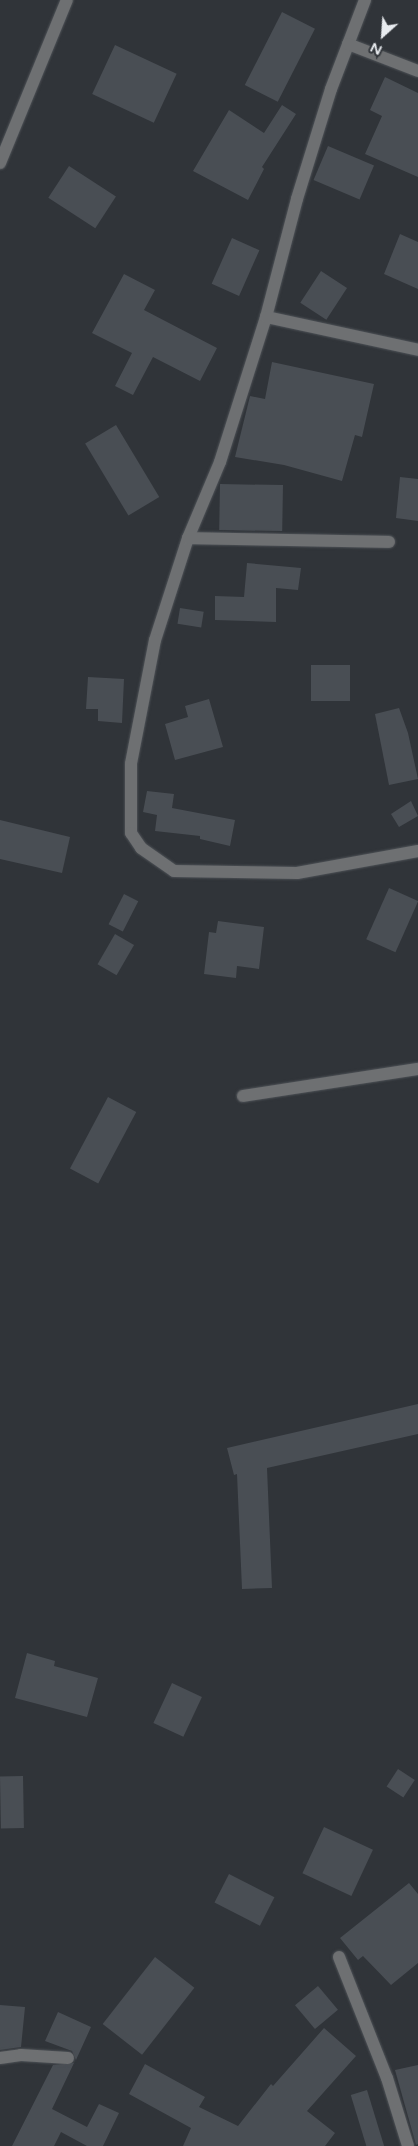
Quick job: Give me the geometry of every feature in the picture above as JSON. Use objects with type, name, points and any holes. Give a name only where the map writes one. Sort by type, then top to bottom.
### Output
[{"type":"street","points":[[0,163],[67,0]]},
{"type":"street","points":[[365,0],[348,44],[297,199],[266,317],[220,462],[188,538],[155,640],[130,764],[131,834],[141,848],[174,870],[298,873],[418,851]]},
{"type":"street","points":[[348,44],[418,70]]},
{"type":"street","points":[[266,317],[418,350]]},
{"type":"street","points":[[188,538],[389,542]]},
{"type":"street","points":[[243,1096],[418,1070]]},
{"type":"street","points":[[339,1956],[387,2078],[408,2146]]},
{"type":"street","points":[[0,2058],[68,2058]]},
{"type":"building","points":[[282,12],[315,29],[278,102],[245,85]]},
{"type":"building","points":[[115,45],[177,74],[154,123],[92,94]]},
{"type":"building","points":[[385,77],[418,93],[418,177],[365,154],[382,116],[370,110]]},
{"type":"building","points":[[282,105],[296,114],[262,167],[264,169],[248,200],[193,171],[229,110],[264,133]]},
{"type":"building","points":[[328,146],[374,166],[360,200],[314,180]]},
{"type":"building","points":[[69,166],[116,196],[95,228],[48,198]]},
{"type":"building","points":[[400,234],[418,242],[418,289],[384,274]]},
{"type":"building","points":[[232,238],[259,250],[239,296],[212,284]]},
{"type":"building","points":[[321,271],[347,288],[326,320],[300,303]]},
{"type":"building","points":[[124,274],[155,290],[144,310],[217,348],[200,381],[153,357],[133,395],[115,386],[132,353],[92,333]]},
{"type":"building","points":[[272,362],[374,384],[362,437],[355,435],[342,481],[284,465],[235,457],[250,396],[265,399]]},
{"type":"building","points":[[116,425],[159,497],[128,516],[85,444]]},
{"type":"building","points":[[400,477],[418,479],[418,521],[396,518]]},
{"type":"building","points":[[220,484],[283,485],[282,531],[219,530]]},
{"type":"building","points":[[247,563],[301,568],[298,590],[276,588],[276,622],[215,620],[215,596],[244,597]]},
{"type":"building","points":[[180,608],[204,612],[201,628],[177,624]]},
{"type":"building","points":[[311,665],[350,665],[350,701],[311,701]]},
{"type":"building","points":[[88,677],[124,679],[122,723],[98,721],[98,709],[86,709]]},
{"type":"building","points":[[209,699],[223,747],[175,760],[165,724],[188,717],[185,706]]},
{"type":"building","points":[[399,708],[408,733],[418,779],[389,785],[375,714]]},
{"type":"building","points":[[147,791],[174,794],[172,808],[235,820],[230,846],[200,839],[200,836],[155,831],[157,815],[143,812]]},
{"type":"building","points":[[411,801],[418,816],[399,827],[391,814]]},
{"type":"building","points":[[0,820],[70,837],[62,873],[0,859]]},
{"type":"building","points":[[389,888],[418,901],[395,952],[366,939]]},
{"type":"building","points":[[124,894],[138,901],[123,932],[109,924]]},
{"type":"building","points":[[218,921],[264,927],[259,969],[237,966],[236,978],[204,974],[209,932],[216,933]]},
{"type":"building","points":[[115,934],[134,945],[117,975],[98,964]]},
{"type":"building","points":[[108,1097],[136,1112],[98,1184],[70,1169]]},
{"type":"building","points":[[418,1404],[418,1434],[267,1468],[272,1588],[242,1589],[237,1474],[234,1475],[227,1448]]},
{"type":"building","points":[[27,1653],[55,1661],[54,1666],[98,1678],[87,1717],[15,1698]]},
{"type":"building","points":[[172,1683],[202,1697],[183,1737],[153,1723]]},
{"type":"building","points":[[398,1769],[415,1780],[403,1798],[387,1787]]},
{"type":"building","points":[[0,1776],[23,1776],[24,1828],[1,1828]]},
{"type":"building","points":[[324,1827],[373,1850],[351,1896],[302,1873]]},
{"type":"building","points":[[229,1874],[274,1897],[260,1926],[214,1903]]},
{"type":"building","points":[[409,1883],[418,1894],[418,1963],[391,1985],[363,1956],[358,1960],[340,1938]]},
{"type":"building","points":[[155,1957],[194,1988],[142,2055],[103,2024]]},
{"type":"building","points":[[318,1986],[338,2010],[315,2029],[295,2005]]},
{"type":"building","points":[[0,2005],[25,2007],[21,2047],[0,2050]]},
{"type":"building","points":[[58,2012],[91,2027],[76,2060],[72,2051],[45,2041]]},
{"type":"building","points":[[324,2028],[356,2056],[307,2111],[335,2133],[325,2146],[183,2146],[191,2128],[129,2094],[145,2064],[205,2097],[199,2107],[238,2126],[271,2084],[273,2086]]},
{"type":"building","points":[[74,2063],[52,2109],[87,2127],[99,2104],[119,2113],[103,2146],[87,2146],[61,2132],[54,2146],[12,2146],[53,2065]]},
{"type":"building","points":[[418,2065],[418,2144],[416,2145],[395,2070]]},
{"type":"building","points":[[367,2090],[384,2146],[366,2146],[351,2095]]}]
